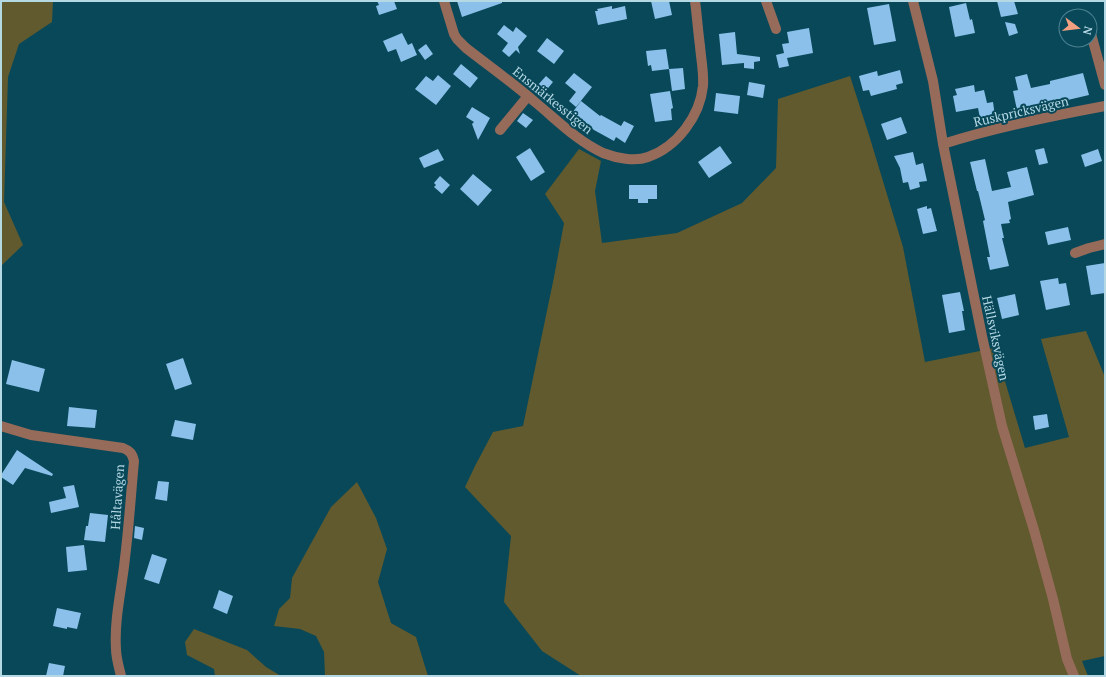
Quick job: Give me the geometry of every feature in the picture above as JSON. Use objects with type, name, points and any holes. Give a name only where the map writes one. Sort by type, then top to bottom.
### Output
[{"type":"street","name":"Ensmärkesstigen","points":[[444,1],[454,34],[457,39],[476,56],[528,96],[567,129],[594,148],[615,157],[634,159],[647,158],[674,141],[688,127],[696,109],[703,86],[695,1]]},
{"type":"street","points":[[766,1],[776,29]]},
{"type":"street","name":"Hällsviksvägen","points":[[913,1],[933,82],[943,144],[1002,426],[1034,530],[1068,659],[1074,676]]},
{"type":"street","points":[[1095,48],[1105,85]]},
{"type":"street","points":[[500,130],[528,96]]},
{"type":"street","name":"Ruskpricksvägen","points":[[943,144],[1023,123],[1105,106]]},
{"type":"street","points":[[1075,253],[1105,244]]},
{"type":"street","name":"Håltavägen","points":[[1,426],[31,435],[123,448],[129,451],[132,455],[134,460],[130,505],[116,632],[116,650],[121,676]]},
{"type":"shaded area","points":[[1,1],[53,1],[52,22],[19,44],[8,77],[4,202],[23,245],[1,266]]},
{"type":"shaded area","points":[[850,76],[903,247],[925,362],[995,348],[1025,448],[1069,437],[1041,339],[1086,331],[1105,377],[1105,656],[1082,661],[1088,676],[581,676],[542,651],[504,602],[511,536],[465,487],[493,432],[523,426],[564,223],[545,194],[579,149],[601,161],[595,191],[602,243],[677,233],[742,203],[776,168],[778,99]]},
{"type":"shaded area","points":[[357,482],[376,518],[387,549],[378,582],[391,623],[416,637],[428,676],[325,676],[324,652],[316,636],[300,629],[274,626],[279,609],[290,598],[292,578],[331,507]]},
{"type":"shaded area","points":[[194,629],[247,650],[266,667],[281,676],[215,676],[214,669],[187,655],[185,642]]},
{"type":"building","points":[[377,1],[394,1],[397,9],[379,15],[376,6],[379,5]]},
{"type":"building","points":[[457,1],[502,1],[502,3],[462,17]]},
{"type":"building","points":[[651,1],[669,1],[672,15],[655,19]]},
{"type":"building","points":[[997,1],[1014,1],[1018,14],[1001,17]]},
{"type":"building","points":[[966,3],[975,33],[955,37],[949,7]]},
{"type":"building","points":[[889,4],[896,41],[874,45],[867,8]]},
{"type":"building","points":[[612,6],[612,9],[625,6],[627,19],[598,25],[595,11],[598,11],[597,9]]},
{"type":"building","points":[[1005,22],[1015,24],[1018,33],[1009,36]]},
{"type":"building","points":[[504,25],[513,32],[516,27],[527,36],[518,47],[520,54],[516,50],[509,57],[502,51],[508,43],[497,34]]},
{"type":"building","points":[[809,28],[813,53],[787,58],[789,66],[779,68],[776,55],[784,53],[782,44],[789,43],[787,32]]},
{"type":"building","points":[[735,32],[737,54],[760,57],[760,61],[754,62],[754,69],[744,68],[744,63],[722,65],[719,34]]},
{"type":"building","points":[[402,33],[408,45],[412,43],[417,55],[401,62],[396,49],[388,52],[383,41]]},
{"type":"building","points":[[547,38],[564,51],[554,64],[537,51]]},
{"type":"building","points":[[426,44],[433,54],[425,60],[418,50]]},
{"type":"building","points":[[666,49],[669,69],[652,71],[651,65],[648,66],[646,51]]},
{"type":"building","points":[[461,64],[478,78],[470,88],[453,74]]},
{"type":"building","points":[[683,68],[685,89],[672,91],[669,69]]},
{"type":"building","points":[[900,70],[903,83],[896,85],[897,89],[871,96],[869,90],[863,91],[859,76],[877,71],[878,76]]},
{"type":"building","points":[[574,73],[592,87],[576,107],[569,101],[576,92],[565,83]]},
{"type":"building","points":[[1083,73],[1089,95],[1055,103],[1054,100],[1017,110],[1013,91],[1018,90],[1015,77],[1027,74],[1031,88],[1050,84],[1050,81]]},
{"type":"building","points":[[438,75],[451,86],[436,105],[415,89],[426,76],[433,81]]},
{"type":"building","points":[[546,76],[553,82],[544,93],[537,86]]},
{"type":"building","points":[[749,82],[765,85],[763,98],[747,95]]},
{"type":"building","points":[[974,85],[975,92],[984,90],[987,103],[993,102],[995,116],[980,118],[978,108],[956,112],[953,96],[957,95],[955,89]]},
{"type":"building","points":[[670,91],[673,108],[671,109],[672,120],[655,122],[650,94]]},
{"type":"building","points":[[716,93],[740,96],[738,114],[714,111]]},
{"type":"building","points":[[581,101],[600,116],[601,115],[621,126],[624,121],[634,126],[625,143],[616,137],[614,141],[594,130],[572,113]]},
{"type":"building","points":[[472,107],[490,118],[478,140],[472,124],[474,122],[466,117]]},
{"type":"building","points":[[523,113],[533,120],[526,128],[517,121]]},
{"type":"building","points":[[901,117],[907,133],[887,140],[881,124]]},
{"type":"building","points":[[720,146],[732,163],[709,178],[698,162]]},
{"type":"building","points":[[530,148],[545,172],[531,181],[516,157]]},
{"type":"building","points":[[1044,148],[1048,163],[1039,165],[1035,150]]},
{"type":"building","points":[[438,149],[444,160],[424,168],[419,158]]},
{"type":"building","points":[[1098,149],[1102,161],[1085,167],[1081,155]]},
{"type":"building","points":[[913,152],[916,165],[923,163],[927,181],[919,182],[920,187],[910,190],[908,182],[903,183],[900,168],[894,156]]},
{"type":"building","points":[[985,159],[992,191],[1011,187],[1007,172],[1027,167],[1034,195],[1008,202],[1011,219],[1009,220],[1010,223],[1001,224],[1004,238],[1002,238],[1009,266],[990,270],[987,257],[990,257],[983,221],[985,220],[970,162]]},
{"type":"building","points":[[473,174],[492,190],[478,206],[460,189]]},
{"type":"building","points":[[440,176],[450,185],[442,194],[434,187],[436,185],[434,183]]},
{"type":"building","points":[[629,185],[657,185],[657,199],[648,199],[648,203],[638,203],[638,199],[629,199]]},
{"type":"building","points":[[927,206],[927,209],[931,208],[937,231],[923,234],[917,209]]},
{"type":"building","points":[[1068,227],[1071,240],[1048,245],[1045,232]]},
{"type":"building","points":[[1105,263],[1105,293],[1091,295],[1086,266]]},
{"type":"building","points":[[1058,278],[1059,284],[1066,283],[1070,305],[1046,310],[1040,281]]},
{"type":"building","points":[[960,292],[964,311],[962,311],[965,330],[949,333],[942,295]]},
{"type":"building","points":[[1015,294],[1019,315],[1002,319],[997,298]]},
{"type":"building","points":[[183,358],[192,384],[175,390],[166,364]]},
{"type":"building","points":[[12,360],[45,369],[39,392],[6,384]]},
{"type":"building","points":[[69,407],[97,410],[95,428],[67,426]]},
{"type":"building","points":[[1047,414],[1049,427],[1035,430],[1033,416]]},
{"type":"building","points":[[175,420],[196,424],[193,440],[171,436]]},
{"type":"building","points":[[17,450],[53,474],[52,476],[25,468],[13,485],[1,477]]},
{"type":"building","points":[[158,481],[169,482],[167,501],[155,499]]},
{"type":"building","points":[[74,485],[79,507],[51,513],[49,502],[66,498],[63,487]]},
{"type":"building","points":[[90,513],[108,515],[105,542],[84,540]]},
{"type":"building","points":[[135,526],[144,528],[142,540],[134,538]]},
{"type":"building","points":[[84,545],[87,570],[68,572],[66,547]]},
{"type":"building","points":[[152,554],[167,559],[159,584],[144,579]]},
{"type":"building","points":[[219,590],[233,596],[227,614],[213,608]]},
{"type":"building","points":[[57,608],[81,613],[77,629],[67,627],[67,629],[53,626]]},
{"type":"building","points":[[49,663],[65,666],[63,676],[46,676]]}]
